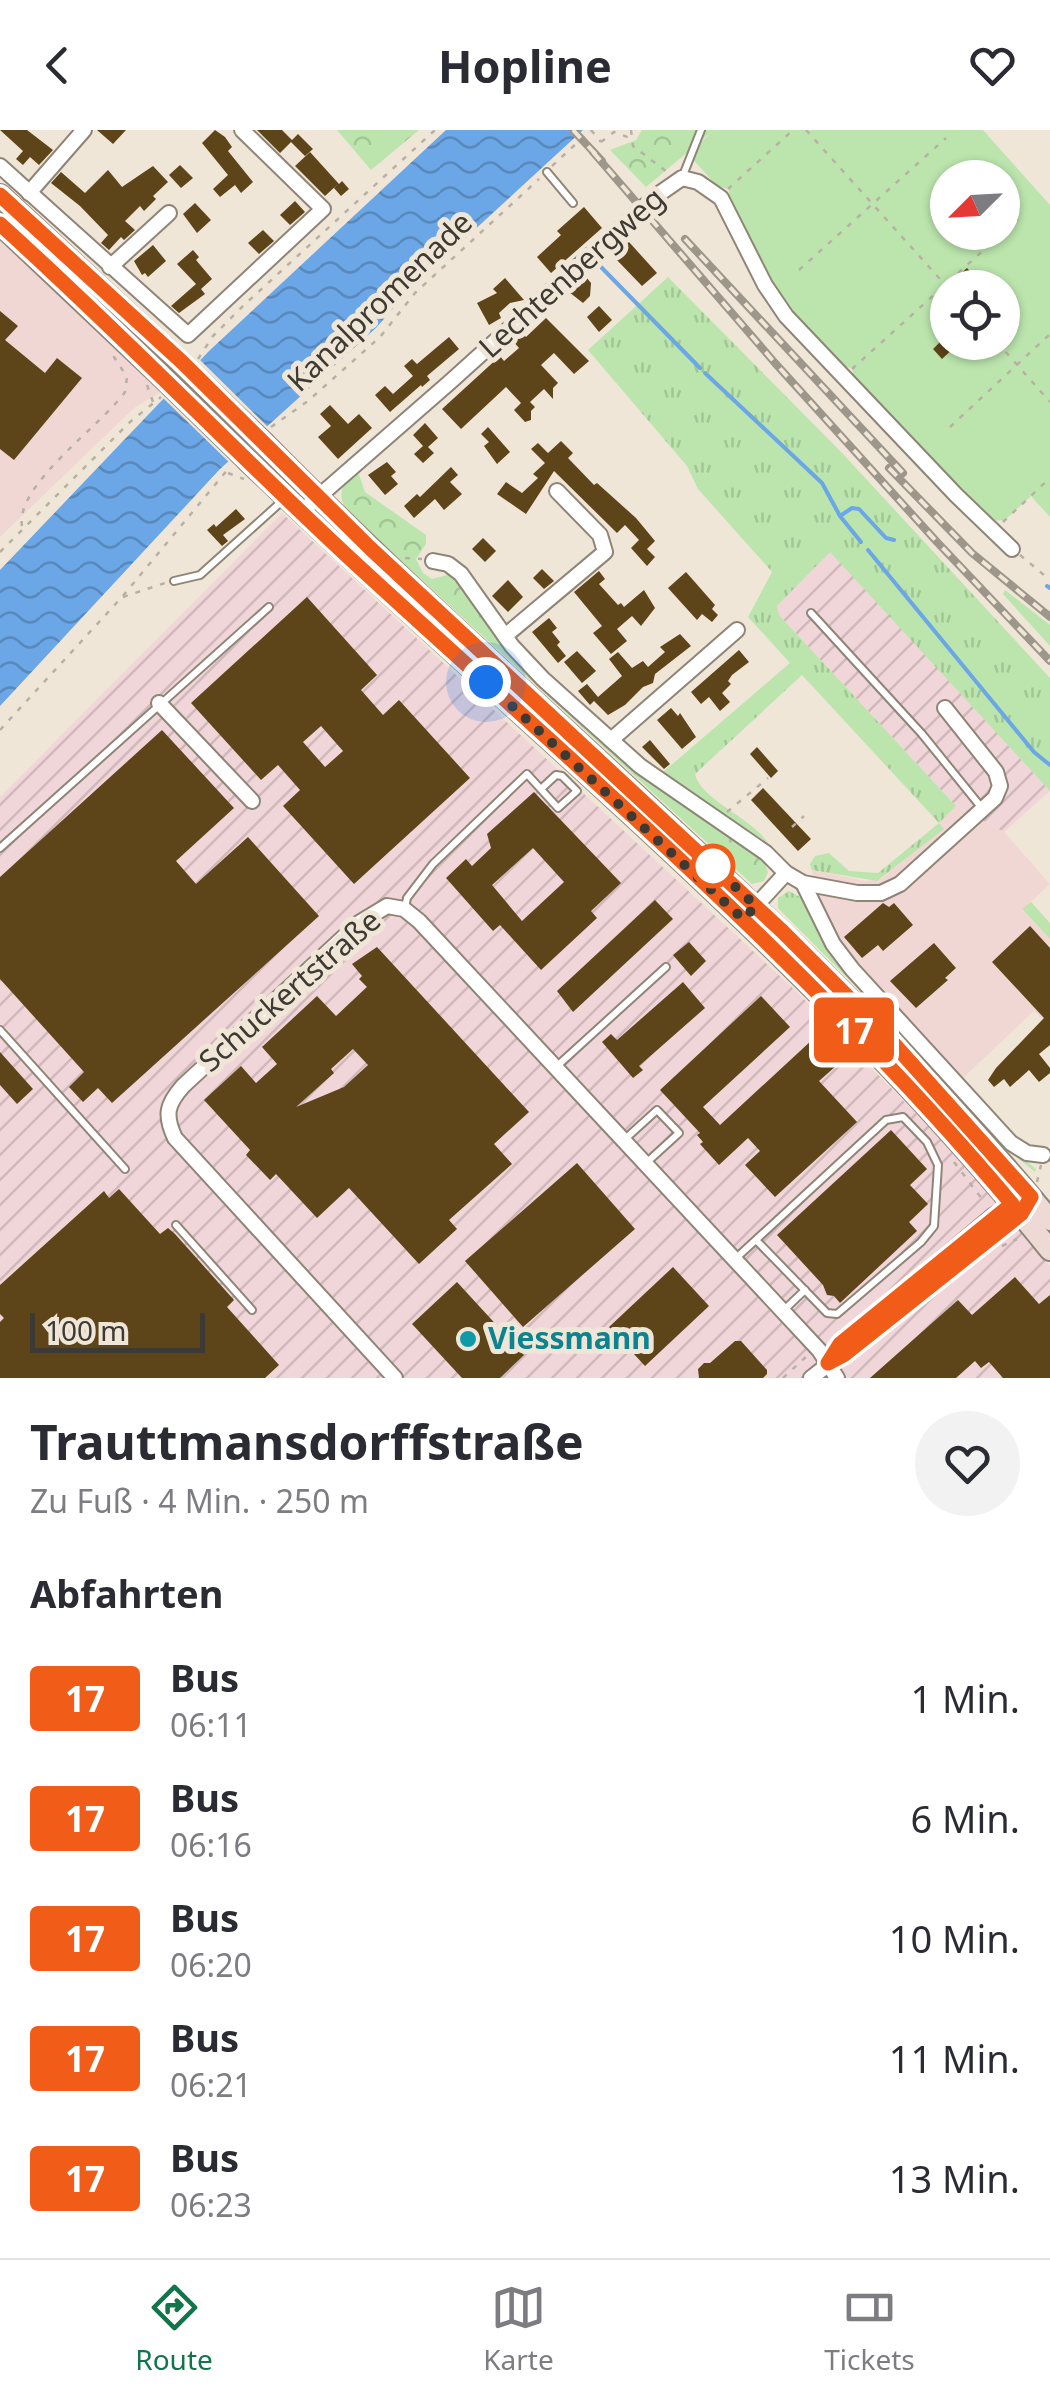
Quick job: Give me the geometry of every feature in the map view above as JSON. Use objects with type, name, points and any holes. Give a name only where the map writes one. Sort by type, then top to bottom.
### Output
[{"type":"main road","points":[[0,195],[268,435],[317,495],[750,912]]},
{"type":"main road","points":[[0,224],[242,470],[300,512],[885,1034],[1025,1200],[1050,1220]]},
{"type":"main road","points":[[1025,1200],[1050,1250]]},
{"type":"street","points":[[28,193],[84,130]]},
{"type":"street","points":[[0,166],[188,335],[323,209],[242,130]]},
{"type":"street","name":"Lechtenbergweg","points":[[300,512],[678,180],[698,182],[721,198],[765,285],[780,306],[1012,548]]},
{"type":"street","points":[[110,267],[169,213]]},
{"type":"street","points":[[505,636],[605,552],[600,535],[557,491]]},
{"type":"street","points":[[433,561],[448,564],[460,574],[528,664],[640,766],[803,883],[866,894],[887,891],[900,884],[998,794],[998,776],[945,708]]},
{"type":"street","points":[[611,740],[737,630]]},
{"type":"street","points":[[159,703],[252,801]]},
{"type":"street","points":[[750,912],[786,873]]},
{"type":"street","points":[[803,883],[833,944],[852,970],[1011,1142],[1026,1154],[1043,1155]]},
{"type":"street","name":"Schuckertstraße","points":[[396,1378],[174,1138],[167,1112],[183,1086],[359,923],[387,906],[404,909],[419,921],[823,1356],[837,1378]]},
{"type":"street","points":[[810,1378],[823,1356],[982,1225],[1025,1200]]},
{"type":"lane","points":[[678,180],[701,130]]},
{"type":"lane","points":[[546,172],[573,204]]},
{"type":"lane","points":[[174,581],[200,575],[280,503]]},
{"type":"lane","points":[[0,848],[269,607]]},
{"type":"lane","points":[[810,613],[922,734],[983,810]]},
{"type":"lane","points":[[404,909],[407,898],[433,864],[527,774],[558,808],[577,791],[556,775],[541,789]]},
{"type":"lane","points":[[555,1068],[666,967]]},
{"type":"lane","points":[[0,1030],[125,1169]]},
{"type":"lane","points":[[622,1140],[657,1110],[679,1133],[644,1164]]},
{"type":"lane","points":[[733,1260],[886,1120],[903,1117],[927,1142],[938,1165],[934,1226],[921,1242],[837,1314],[827,1312],[756,1240]]},
{"type":"lane","points":[[176,1225],[252,1310]]},
{"type":"lane","points":[[782,1312],[805,1290]]},
{"type":"path","points":[[232,317],[435,130]]},
{"type":"path","points":[[591,130],[602,142],[614,132],[632,138]]},
{"type":"path","name":"Kanalpromenade","points":[[268,435],[380,337],[415,293],[591,130]]},
{"type":"path","points":[[632,130],[634,146],[678,180]]},
{"type":"path","points":[[729,188],[793,130]]},
{"type":"path","points":[[806,130],[932,270]]},
{"type":"path","points":[[799,270],[946,138]]},
{"type":"path","points":[[963,270],[985,250]]},
{"type":"path","points":[[843,375],[930,300]]},
{"type":"path","points":[[950,427],[1050,334]]},
{"type":"path","points":[[22,527],[21,513],[42,478],[125,392],[126,377],[114,356],[119,348]]},
{"type":"path","points":[[1013,360],[1050,402]]},
{"type":"path","points":[[153,403],[156,382]]},
{"type":"path","points":[[0,552],[130,422]]},
{"type":"path","points":[[226,473],[242,470]]},
{"type":"path","points":[[0,730],[122,598],[226,473],[242,470]]},
{"type":"path","points":[[994,531],[1050,478]]},
{"type":"path","points":[[15,535],[19,539],[24,534]]},
{"type":"path","points":[[1012,548],[1050,580]]},
{"type":"path","points":[[122,598],[174,581]]},
{"type":"path","points":[[718,819],[768,778]]},
{"type":"path","points":[[792,827],[804,816]]},
{"type":"path","points":[[1025,1200],[1043,1155]]},
{"type":"path","points":[[783,1378],[823,1356]]},
{"type":"shaded area","points":[[0,240],[161,392],[134,408],[0,537]]},
{"type":"shaded area","points":[[282,513],[796,991],[939,1137],[1050,1266],[1050,1378],[0,1378],[0,797]]},
{"type":"shaded area","points":[[830,551],[1050,791],[1004,832],[956,806],[779,615],[777,606]]},
{"type":"shaded area","points":[[956,806],[1004,832],[1050,884],[1022,910],[1050,939],[1050,1027],[1034,1011],[961,1080],[859,969],[824,913],[812,870],[866,881],[881,879],[943,828],[939,823]]},
{"type":"green space","points":[[337,130],[419,130],[371,170]]},
{"type":"green space","points":[[642,130],[714,130],[646,187],[610,150],[636,140]]},
{"type":"green space","points":[[714,130],[983,130],[1010,160],[930,160],[930,250],[1020,250],[1020,171],[1050,205],[1050,517],[1031,496],[1005,520],[989,521],[852,378],[853,368],[843,367],[777,296],[729,197],[729,189],[717,186],[688,154]]},
{"type":"green space","points":[[0,203],[180,370],[172,378],[0,216]]},
{"type":"green space","points":[[668,277],[844,455],[1050,678],[1050,791],[830,552],[777,606],[779,615],[956,806],[939,823],[802,675],[695,774],[707,792],[768,843],[662,773],[790,663],[748,617],[772,572],[698,489],[687,466],[588,350]]},
{"type":"green space","points":[[357,469],[365,492],[426,535],[426,544],[416,559],[423,573],[432,579],[451,574],[458,579],[515,658],[763,858],[768,872],[764,881],[752,884],[347,511],[343,488]]},
{"type":"green space","points":[[1005,590],[1050,625],[1050,646],[1003,594]]},
{"type":"green space","points":[[939,823],[944,829],[877,881],[812,870],[810,864],[815,856],[829,853],[849,871],[878,873]]},
{"type":"green space","points":[[789,891],[805,900],[820,932],[1004,1142],[1035,1172],[1008,1150],[909,1040],[778,908],[778,898]]},
{"type":"green space","points":[[1031,902],[1050,923],[1050,939],[1022,909]]},
{"type":"water","points":[[446,130],[583,130],[409,290],[376,328],[220,469],[0,706],[0,570],[209,351]]},
{"type":"pier","points":[[197,357],[270,429],[254,445],[181,373]]},
{"type":"pier","points":[[175,379],[248,450],[232,465],[160,395]]},
{"type":"building","points":[[0,130],[27,130],[53,150],[39,165],[30,157],[23,165],[16,159],[23,151]]},
{"type":"building","points":[[97,130],[126,130],[113,144]]},
{"type":"building","points":[[215,130],[225,137],[232,147],[228,151],[253,182],[241,193],[235,185],[220,197],[213,189],[228,175],[202,143]]},
{"type":"building","points":[[257,130],[282,130],[292,140],[298,134],[313,149],[305,156],[291,142],[280,153]]},
{"type":"building","points":[[310,152],[339,184],[342,181],[349,189],[341,196],[334,188],[338,184],[325,196],[295,166]]},
{"type":"building","points":[[180,165],[193,178],[181,188],[169,175]]},
{"type":"building","points":[[153,166],[168,182],[144,211],[140,206],[125,221],[135,230],[109,250],[101,243],[108,235],[51,183],[61,172],[85,193],[108,170],[122,187]]},
{"type":"building","points":[[295,201],[305,212],[290,225],[280,215]]},
{"type":"building","points":[[195,203],[211,220],[197,233],[183,214]]},
{"type":"building","points":[[584,207],[602,228],[551,273],[537,257],[561,235],[557,231]]},
{"type":"building","points":[[263,230],[274,241],[259,254],[248,243]]},
{"type":"building","points":[[629,242],[657,273],[642,286],[613,256]]},
{"type":"building","points":[[153,245],[166,261],[148,277],[142,275],[134,261]]},
{"type":"building","points":[[193,250],[212,279],[201,289],[205,294],[179,313],[171,306],[196,284],[177,264]]},
{"type":"building","points":[[586,277],[591,283],[590,296],[583,303],[569,292]]},
{"type":"building","points":[[505,278],[524,300],[510,303],[499,313],[501,318],[489,325],[477,303],[497,293],[493,289]]},
{"type":"building","points":[[599,306],[612,320],[599,332],[587,317]]},
{"type":"building","points":[[0,311],[18,326],[5,340],[45,373],[57,358],[82,378],[14,460],[0,449]]},
{"type":"building","points":[[546,318],[589,361],[574,374],[554,353],[541,365],[558,383],[553,388],[553,399],[544,389],[530,402],[535,407],[531,420],[525,422],[514,410],[521,403],[506,387],[461,429],[442,409],[500,356],[504,361],[519,348],[512,340],[521,332],[526,337]]},
{"type":"building","points":[[449,337],[459,349],[427,376],[430,380],[390,412],[375,395],[385,386],[393,394],[413,376],[404,366],[412,359],[417,364]]},
{"type":"building","points":[[330,405],[348,424],[359,414],[372,428],[338,459],[318,437],[331,426],[320,414]]},
{"type":"building","points":[[425,423],[438,438],[428,447],[434,453],[423,463],[414,454],[423,446],[413,435]]},
{"type":"building","points":[[488,427],[510,452],[497,464],[484,446],[489,442],[481,434]]},
{"type":"building","points":[[561,441],[573,453],[568,458],[594,485],[597,483],[636,518],[655,541],[647,549],[655,557],[647,566],[631,548],[639,540],[625,525],[617,533],[554,471],[526,514],[497,494],[506,482],[522,493],[538,478],[533,474],[545,463],[531,449],[538,443],[548,453]]},
{"type":"building","points":[[387,462],[396,472],[391,476],[398,484],[385,495],[368,475]]},
{"type":"building","points":[[451,467],[458,475],[450,482],[462,494],[444,510],[435,499],[414,518],[404,506],[417,494],[420,497]]},
{"type":"building","points":[[236,509],[245,519],[223,535],[228,541],[222,546],[207,530]]},
{"type":"building","points":[[483,538],[496,551],[485,562],[472,549]]},
{"type":"building","points":[[542,569],[554,581],[544,589],[533,578]]},
{"type":"building","points":[[599,571],[605,579],[599,584],[618,605],[624,607],[644,590],[655,608],[641,626],[632,616],[617,629],[627,641],[611,654],[593,633],[602,626],[574,592]]},
{"type":"building","points":[[686,572],[715,605],[712,609],[718,615],[712,622],[702,614],[697,620],[668,588]]},
{"type":"building","points":[[508,580],[523,597],[508,612],[492,596]]},
{"type":"building","points":[[307,597],[377,675],[361,690],[383,715],[399,700],[470,778],[354,884],[283,806],[300,790],[278,765],[261,780],[191,703]],"holes":[[[321,726],[343,751],[325,767],[303,742]]]},
{"type":"building","points":[[549,618],[557,628],[552,632],[560,642],[557,645],[566,656],[558,663],[532,632]]},
{"type":"building","points":[[680,634],[691,646],[655,674],[653,683],[608,715],[594,701],[590,705],[578,691],[587,684],[598,697],[622,676],[609,659],[618,652],[632,668],[643,661],[648,667],[665,652],[660,647]]},
{"type":"building","points":[[739,650],[749,662],[732,675],[728,681],[731,684],[722,693],[730,702],[720,711],[709,697],[701,704],[691,692]]},
{"type":"building","points":[[577,651],[596,671],[582,683],[564,662]]},
{"type":"building","points":[[671,708],[678,716],[680,713],[696,737],[682,749],[657,720]]},
{"type":"building","points":[[162,730],[234,808],[176,861],[196,884],[248,837],[319,916],[112,1103],[98,1088],[83,1102],[69,1087],[84,1072],[0,979],[0,877]]},
{"type":"building","points":[[650,740],[670,764],[664,769],[642,747]]},
{"type":"building","points":[[757,747],[778,771],[771,778],[750,754]]},
{"type":"building","points":[[763,788],[811,839],[798,851],[751,800]]},
{"type":"building","points":[[534,792],[621,883],[591,911],[597,918],[541,970],[500,925],[493,931],[446,878],[466,859],[472,866],[491,848],[487,834]],"holes":[[[533,848],[564,882],[522,921],[492,885]]]},
{"type":"building","points":[[655,900],[673,919],[573,1012],[557,991]]},
{"type":"building","points":[[883,903],[889,907],[894,903],[913,925],[883,951],[878,945],[862,958],[844,937]]},
{"type":"building","points":[[1030,926],[1050,948],[1050,1045],[1039,1054],[1050,1073],[1039,1082],[1029,1070],[1010,1087],[1004,1079],[994,1087],[988,1080],[996,1068],[1044,1018],[992,962]]},
{"type":"building","points":[[689,942],[706,961],[691,976],[673,955]]},
{"type":"building","points":[[934,943],[956,968],[916,1008],[890,981]]},
{"type":"building","points":[[377,947],[529,1112],[494,1144],[512,1164],[449,1220],[457,1229],[419,1264],[349,1188],[317,1218],[276,1174],[270,1180],[246,1155],[250,1150],[204,1100],[241,1066],[256,1083],[277,1064],[262,1047],[317,996],[336,1016],[367,987],[352,964]],"holes":[[[353,1049],[368,1065],[344,1087],[296,1107],[334,1073],[331,1069]]]},
{"type":"building","points":[[683,982],[705,1008],[639,1066],[643,1070],[633,1078],[602,1042],[611,1034],[617,1040]]},
{"type":"building","points":[[761,996],[790,1027],[703,1107],[720,1125],[812,1040],[836,1066],[819,1081],[857,1122],[775,1197],[745,1165],[760,1151],[748,1138],[719,1165],[700,1144],[700,1133],[660,1090]]},
{"type":"building","points":[[0,1052],[33,1089],[17,1104],[0,1085]]},
{"type":"building","points":[[891,1130],[927,1169],[910,1185],[928,1204],[909,1222],[917,1231],[840,1303],[827,1295],[823,1285],[777,1235]]},
{"type":"building","points":[[577,1163],[635,1229],[523,1327],[465,1261]]},
{"type":"building","points":[[119,1189],[160,1234],[168,1228],[175,1234],[234,1300],[227,1307],[279,1365],[265,1378],[0,1378],[0,1322],[4,1318],[0,1314],[0,1285],[104,1191],[109,1198]]},
{"type":"building","points":[[673,1267],[709,1306],[645,1366],[609,1327]]},
{"type":"building","points":[[1015,1277],[1039,1304],[1050,1295],[1050,1378],[1003,1378],[989,1362],[981,1368],[975,1361],[956,1378],[870,1378],[958,1300],[972,1315]]},
{"type":"building","name":"Viessmann","points":[[457,1282],[524,1355],[500,1378],[462,1378],[412,1324]]},
{"type":"building","points":[[735,1341],[741,1341],[767,1374],[763,1378],[699,1378],[698,1369]]},
{"type":"waterway","points":[[601,267],[700,368]]},
{"type":"waterway","points":[[705,373],[822,483],[840,516],[861,542]]},
{"type":"waterway","points":[[840,516],[852,508],[859,509],[886,538],[894,540]]},
{"type":"waterway","points":[[868,550],[1034,752],[1050,765]]},
{"type":"railway","points":[[573,130],[602,161]]},
{"type":"railway","points":[[593,152],[775,363],[1050,661]]},
{"type":"railway","points":[[685,239],[903,473]]},
{"type":"railway","points":[[889,468],[972,553],[1050,617]]},
{"type":"bus line","name":"17","points":[[0,195],[182,362],[370,548],[808,957],[885,1034],[1031,1197],[1021,1214],[845,1354],[828,1363],[840,1344],[1012,1204],[893,1069],[743,919],[300,512],[0,224]]},
{"type":"place","name":"Viessmann","points":[[468,1339]]},
{"type":"route","points":[[486,682],[743,919],[756,906],[713,866]]}]
